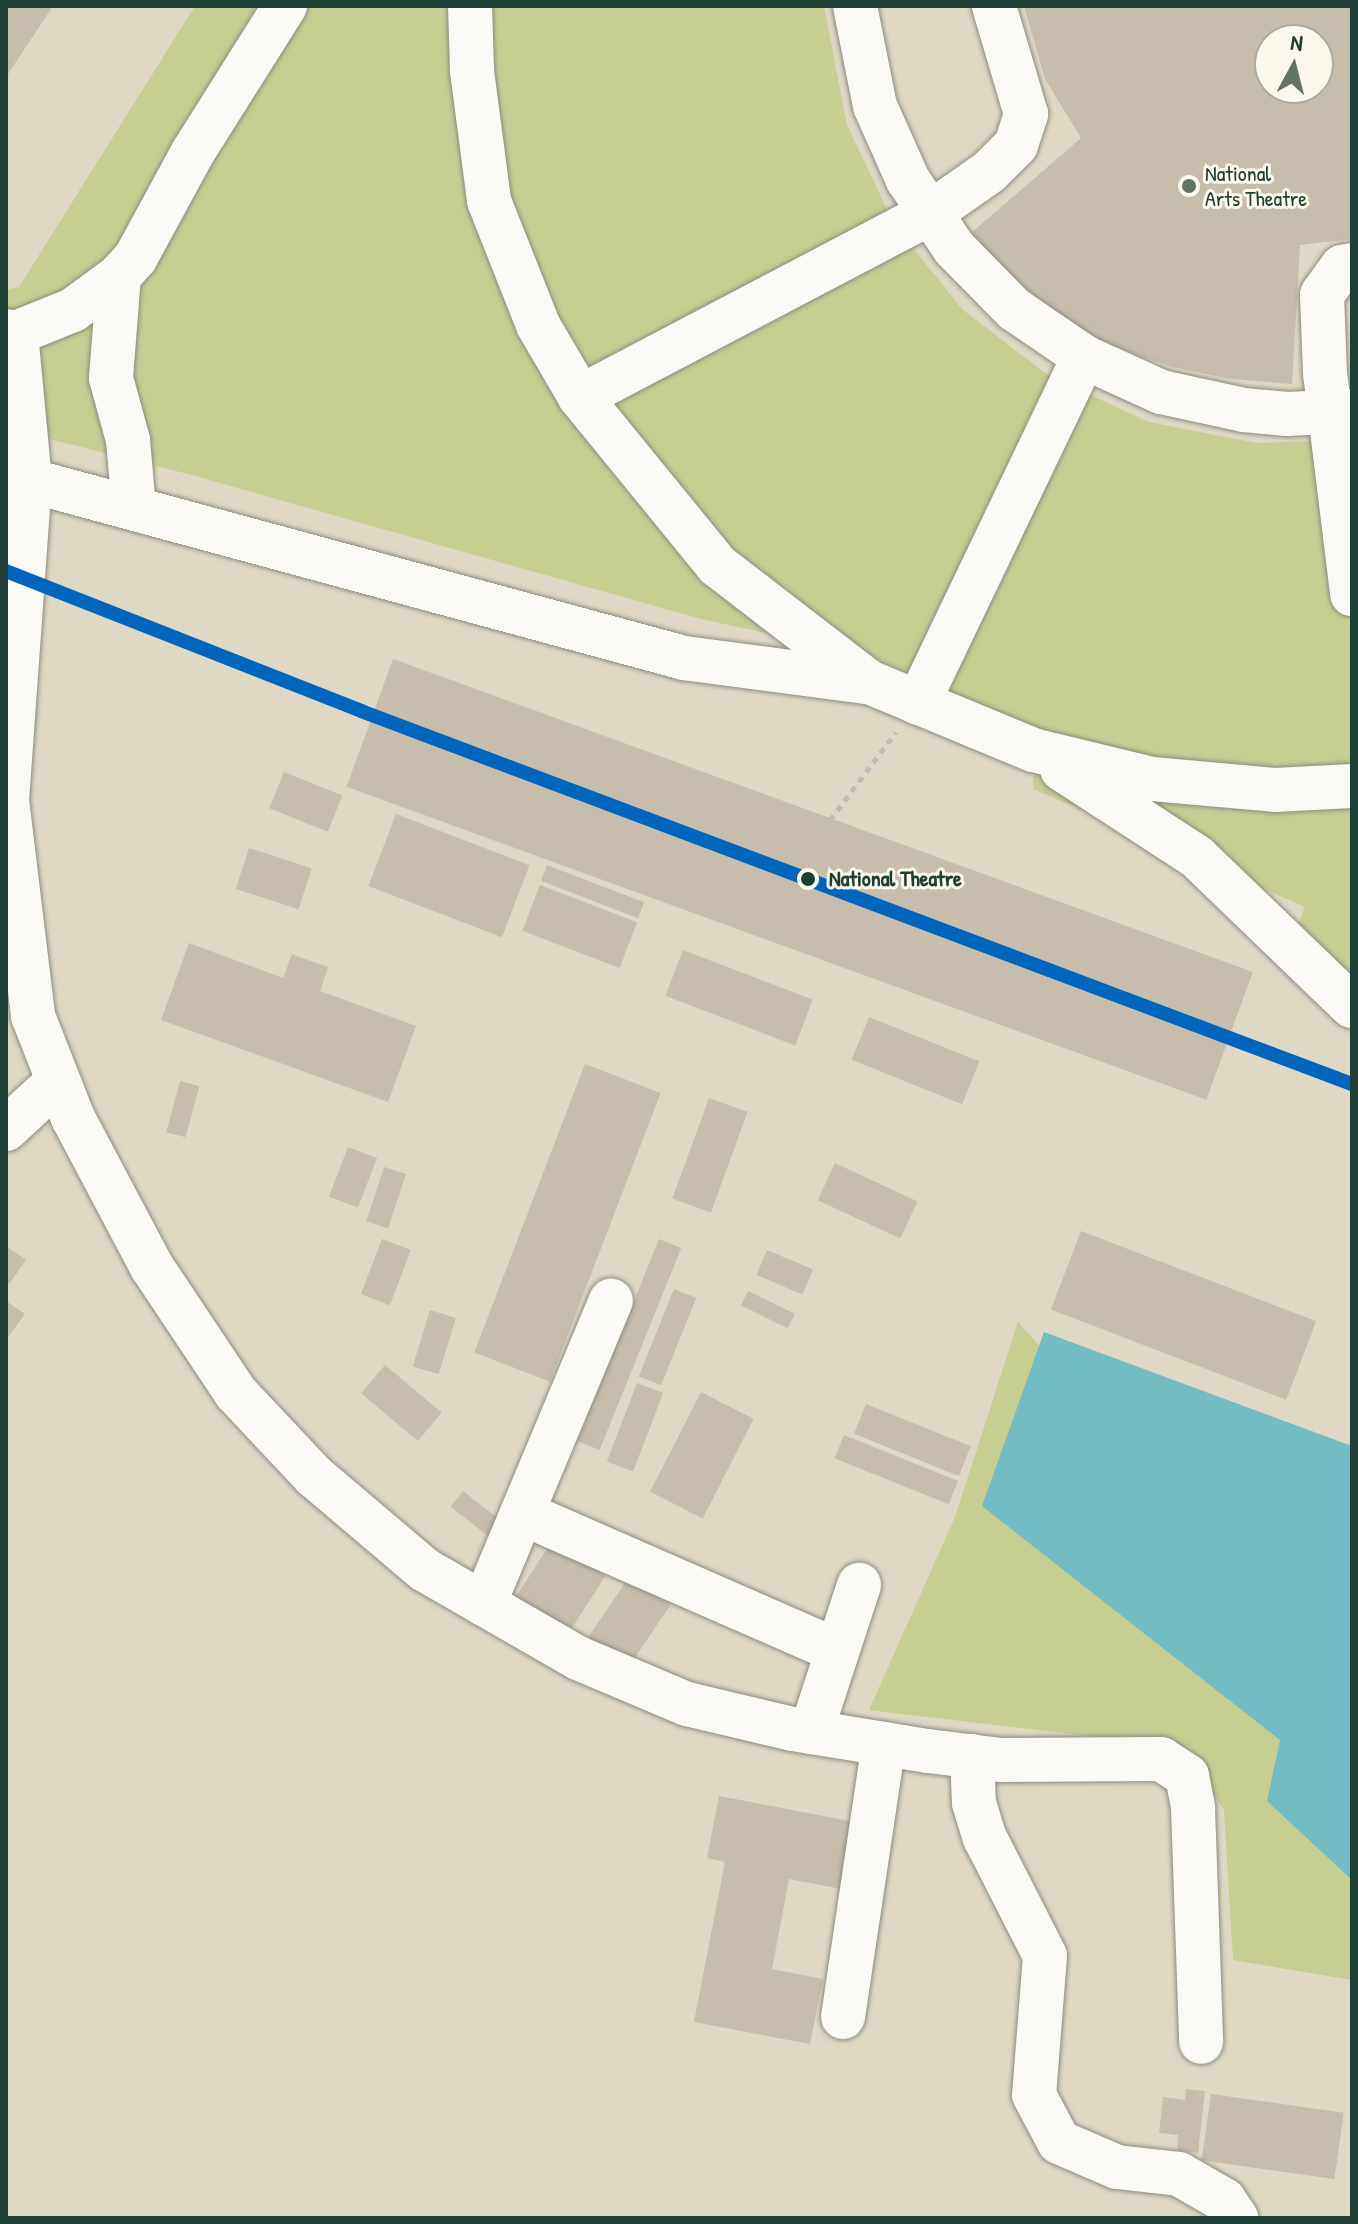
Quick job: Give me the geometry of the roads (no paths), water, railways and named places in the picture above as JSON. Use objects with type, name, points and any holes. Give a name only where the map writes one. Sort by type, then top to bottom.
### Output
[{"type":"street","points":[[285,6],[193,152],[136,257],[119,276],[73,310],[11,332],[18,477],[6,801],[33,1016],[73,1118],[152,1267],[236,1393],[314,1476],[425,1570],[578,1658],[687,1704],[811,1732],[1001,1760],[1161,1759],[1187,1776],[1193,1808],[1201,2042]]},
{"type":"street","points":[[470,6],[472,71],[489,201],[538,325],[580,397],[717,565],[869,682],[1033,750],[1152,779],[1275,790],[1352,786]]},
{"type":"street","points":[[855,6],[875,106],[890,144],[929,214],[982,280],[1014,309],[1084,357],[1161,392],[1203,403],[1273,413],[1341,413]]},
{"type":"street","points":[[580,397],[929,214],[989,172],[1016,145],[1026,114],[994,6]]},
{"type":"street","points":[[1352,265],[1342,267],[1322,295],[1341,413],[1352,594]]},
{"type":"street","points":[[119,276],[111,378],[128,440],[134,508]]},
{"type":"street","points":[[918,703],[1084,357]]},
{"type":"street","points":[[18,477],[684,658],[869,682]]},
{"type":"street","points":[[1033,750],[1197,857],[1352,1006]]},
{"type":"street","points":[[6,1129],[58,1081]]},
{"type":"street","points":[[484,1604],[611,1300]]},
{"type":"street","points":[[522,1513],[836,1650]]},
{"type":"street","points":[[811,1732],[859,1585]]},
{"type":"street","points":[[843,2017],[884,1744]]},
{"type":"street","points":[[972,1756],[974,1803],[985,1838],[1045,1956],[1034,2095],[1059,2142],[1117,2167],[1179,2174],[1224,2200],[1236,2217]]},
{"type":"water","points":[[1044,1332],[1352,1446],[1352,1880],[1267,1801],[1280,1740],[982,1506]]},
{"type":"place","name":"National Arts Theatre","points":[[1189,186]]},
{"type":"place","name":"National Theatre","points":[[808,879]]}]
